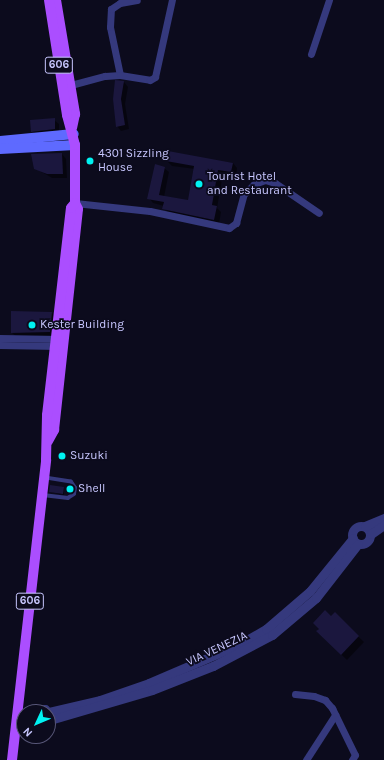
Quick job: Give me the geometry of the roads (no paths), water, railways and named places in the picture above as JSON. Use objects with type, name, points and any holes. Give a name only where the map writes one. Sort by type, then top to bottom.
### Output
[{"type":"main road","name":"606","points":[[49,0],[59,37]]},
{"type":"main road","name":"606","points":[[22,704],[48,441],[54,430],[59,342],[76,232],[78,209],[75,203],[75,145],[73,131],[67,115],[67,86],[59,37],[56,0]]},
{"type":"main road","points":[[0,141],[73,131]]},
{"type":"main road","points":[[0,150],[75,145]]},
{"type":"main road","name":"606","points":[[12,760],[16,743]]},
{"type":"street","points":[[120,75],[110,28],[111,9],[120,3],[137,0]]},
{"type":"street","points":[[67,86],[91,78],[120,75],[150,80],[155,77],[172,0]]},
{"type":"street","points":[[311,54],[329,0]]},
{"type":"street","points":[[75,203],[150,211],[229,228],[236,223],[244,194],[254,184],[265,180],[275,183],[319,213]]},
{"type":"street","points":[[0,338],[59,342]]},
{"type":"street","points":[[0,345],[59,342]]},
{"type":"street","points":[[384,518],[365,526],[356,527],[352,532],[355,541],[367,542],[371,534],[384,524]]},
{"type":"street","points":[[365,526],[371,534]]},
{"type":"street","name":"VIA VENEZIA","points":[[56,717],[152,690],[213,666],[272,635],[316,598],[355,541]]},
{"type":"street","points":[[295,694],[314,696],[325,700],[335,715],[355,756],[352,760]]},
{"type":"street","points":[[306,760],[335,715]]},
{"type":"lane","points":[[42,495],[68,498],[74,494],[75,488],[68,481],[44,478]]},
{"type":"place","name":"4301 Sizzling House","points":[[90,161]]},
{"type":"place","name":"Tourist Hotel and Restaurant","points":[[199,184]]},
{"type":"place","name":"Kester Building","points":[[32,325]]},
{"type":"place","name":"Suzuki","points":[[62,456]]},
{"type":"place","name":"Shell","points":[[70,489]]}]
